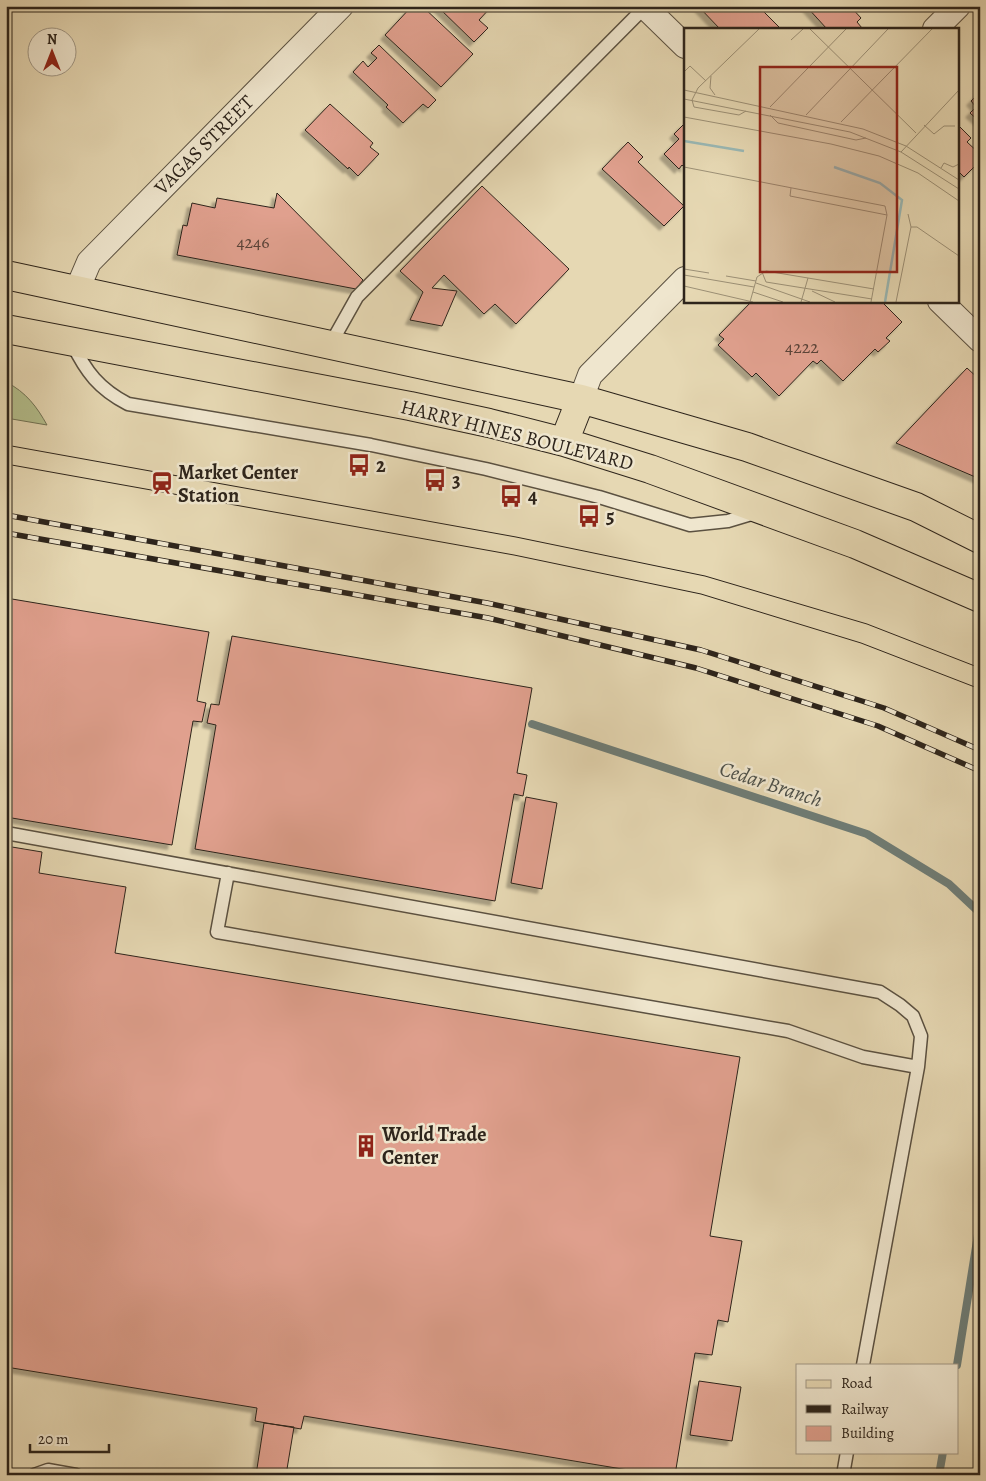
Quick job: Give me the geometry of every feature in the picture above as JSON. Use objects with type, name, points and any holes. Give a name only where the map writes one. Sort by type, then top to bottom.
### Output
[{"type":"main road","points":[[6,275],[581,399],[746,447],[916,507],[980,539]]},
{"type":"main road","name":"HARRY HINES BOULEVARD","points":[[6,329],[410,406],[564,442],[650,469],[855,544],[980,598]]},
{"type":"main road","points":[[564,442],[581,399]]},
{"type":"street","name":"VAGAS STREET","points":[[77,290],[88,262],[341,6]]},
{"type":"street","points":[[936,28],[958,6]]},
{"type":"street","points":[[645,7],[684,45]]},
{"type":"street","points":[[581,399],[590,375],[684,281]]},
{"type":"street","points":[[941,302],[980,340]]},
{"type":"lane","points":[[330,344],[357,297],[645,7]]},
{"type":"lane","points":[[71,341],[83,365],[103,388],[115,398],[128,404],[371,446],[486,469],[599,497],[690,525],[728,521],[763,510]]},
{"type":"lane","points":[[6,833],[880,992],[913,1016],[922,1036],[918,1067],[863,1364]]},
{"type":"lane","points":[[228,873],[217,932],[788,1032],[863,1057],[918,1067]]},
{"type":"lane","points":[[843,1475],[847,1454]]},
{"type":"lane","points":[[34,1475],[48,1470],[76,1475]]},
{"type":"green space","points":[[6,382],[19,390],[30,401],[47,425],[6,418]]},
{"type":"building","points":[[412,6],[422,6],[473,54],[441,87],[385,35]]},
{"type":"building","points":[[437,6],[492,6],[479,20],[488,28],[474,42]]},
{"type":"building","points":[[698,6],[758,6],[780,28],[719,28]]},
{"type":"building","points":[[806,6],[850,6],[861,18],[857,22],[862,28],[826,28]]},
{"type":"building","points":[[379,45],[436,100],[428,108],[423,104],[403,123],[386,107],[388,105],[353,72],[363,61],[368,67],[377,58],[371,53]]},
{"type":"building","points":[[980,92],[980,122],[970,113],[976,107],[971,101]]},
{"type":"building","points":[[330,104],[373,143],[370,147],[379,154],[358,176],[305,130]]},
{"type":"building","points":[[684,124],[684,167],[682,165],[679,169],[664,154],[679,139],[674,134]]},
{"type":"building","points":[[958,125],[971,138],[967,142],[980,154],[980,161],[964,177],[958,171]]},
{"type":"building","points":[[628,142],[643,157],[638,162],[684,206],[664,226],[602,169]]},
{"type":"building","points":[[482,186],[569,269],[516,324],[495,304],[484,314],[444,275],[432,288],[457,291],[442,326],[410,320],[423,292],[400,271]]},
{"type":"building","points":[[277,193],[363,280],[356,289],[177,255],[183,225],[187,226],[192,203],[215,208],[217,198],[274,208]]},
{"type":"building","points":[[751,302],[882,302],[902,322],[886,338],[890,341],[878,352],[875,349],[843,381],[821,360],[817,364],[813,361],[779,396],[756,373],[752,377],[718,345],[724,339],[719,335]]},
{"type":"building","points":[[967,368],[980,380],[980,479],[896,443]]},
{"type":"building","points":[[6,598],[209,632],[197,701],[206,703],[202,722],[193,721],[172,845],[6,817]]},
{"type":"building","points":[[232,636],[532,688],[517,773],[527,775],[523,796],[514,794],[495,901],[195,849],[216,725],[207,723],[211,704],[219,705]]},
{"type":"building","points":[[526,797],[557,803],[542,889],[511,883]]},
{"type":"building","name":"World Trade Center","points":[[6,846],[42,852],[39,873],[126,887],[115,953],[740,1057],[710,1236],[742,1241],[728,1322],[718,1320],[712,1355],[695,1353],[675,1475],[658,1475],[304,1416],[301,1429],[255,1421],[257,1408],[6,1367]]},
{"type":"building","points":[[699,1381],[741,1387],[732,1441],[690,1435]]},
{"type":"building","points":[[264,1423],[294,1427],[286,1475],[256,1475]]},
{"type":"waterway","name":"Cedar Branch","points":[[532,724],[867,834],[949,884],[980,913]]},
{"type":"waterway","name":"Cedar Branch","points":[[957,1364],[980,1222]]},
{"type":"waterway","name":"Cedar Branch","points":[[939,1475],[943,1454]]},
{"type":"tram line","points":[[6,445],[516,537],[705,576],[867,624],[980,668]]},
{"type":"tram line","points":[[6,464],[514,555],[701,594],[861,643],[980,689]]},
{"type":"railway","points":[[6,515],[487,603],[701,650],[884,708],[980,750]]},
{"type":"railway","points":[[6,533],[488,618],[696,668],[878,726],[980,771]]},
{"type":"place","name":"2","points":[[359,465]]},
{"type":"place","name":"3","points":[[435,480]]},
{"type":"place","name":"Market Center Station","points":[[162,483]]},
{"type":"place","name":"4","points":[[511,496]]},
{"type":"place","name":"5","points":[[589,516]]},
{"type":"place","name":"World Trade Center","points":[[366,1146]]}]
